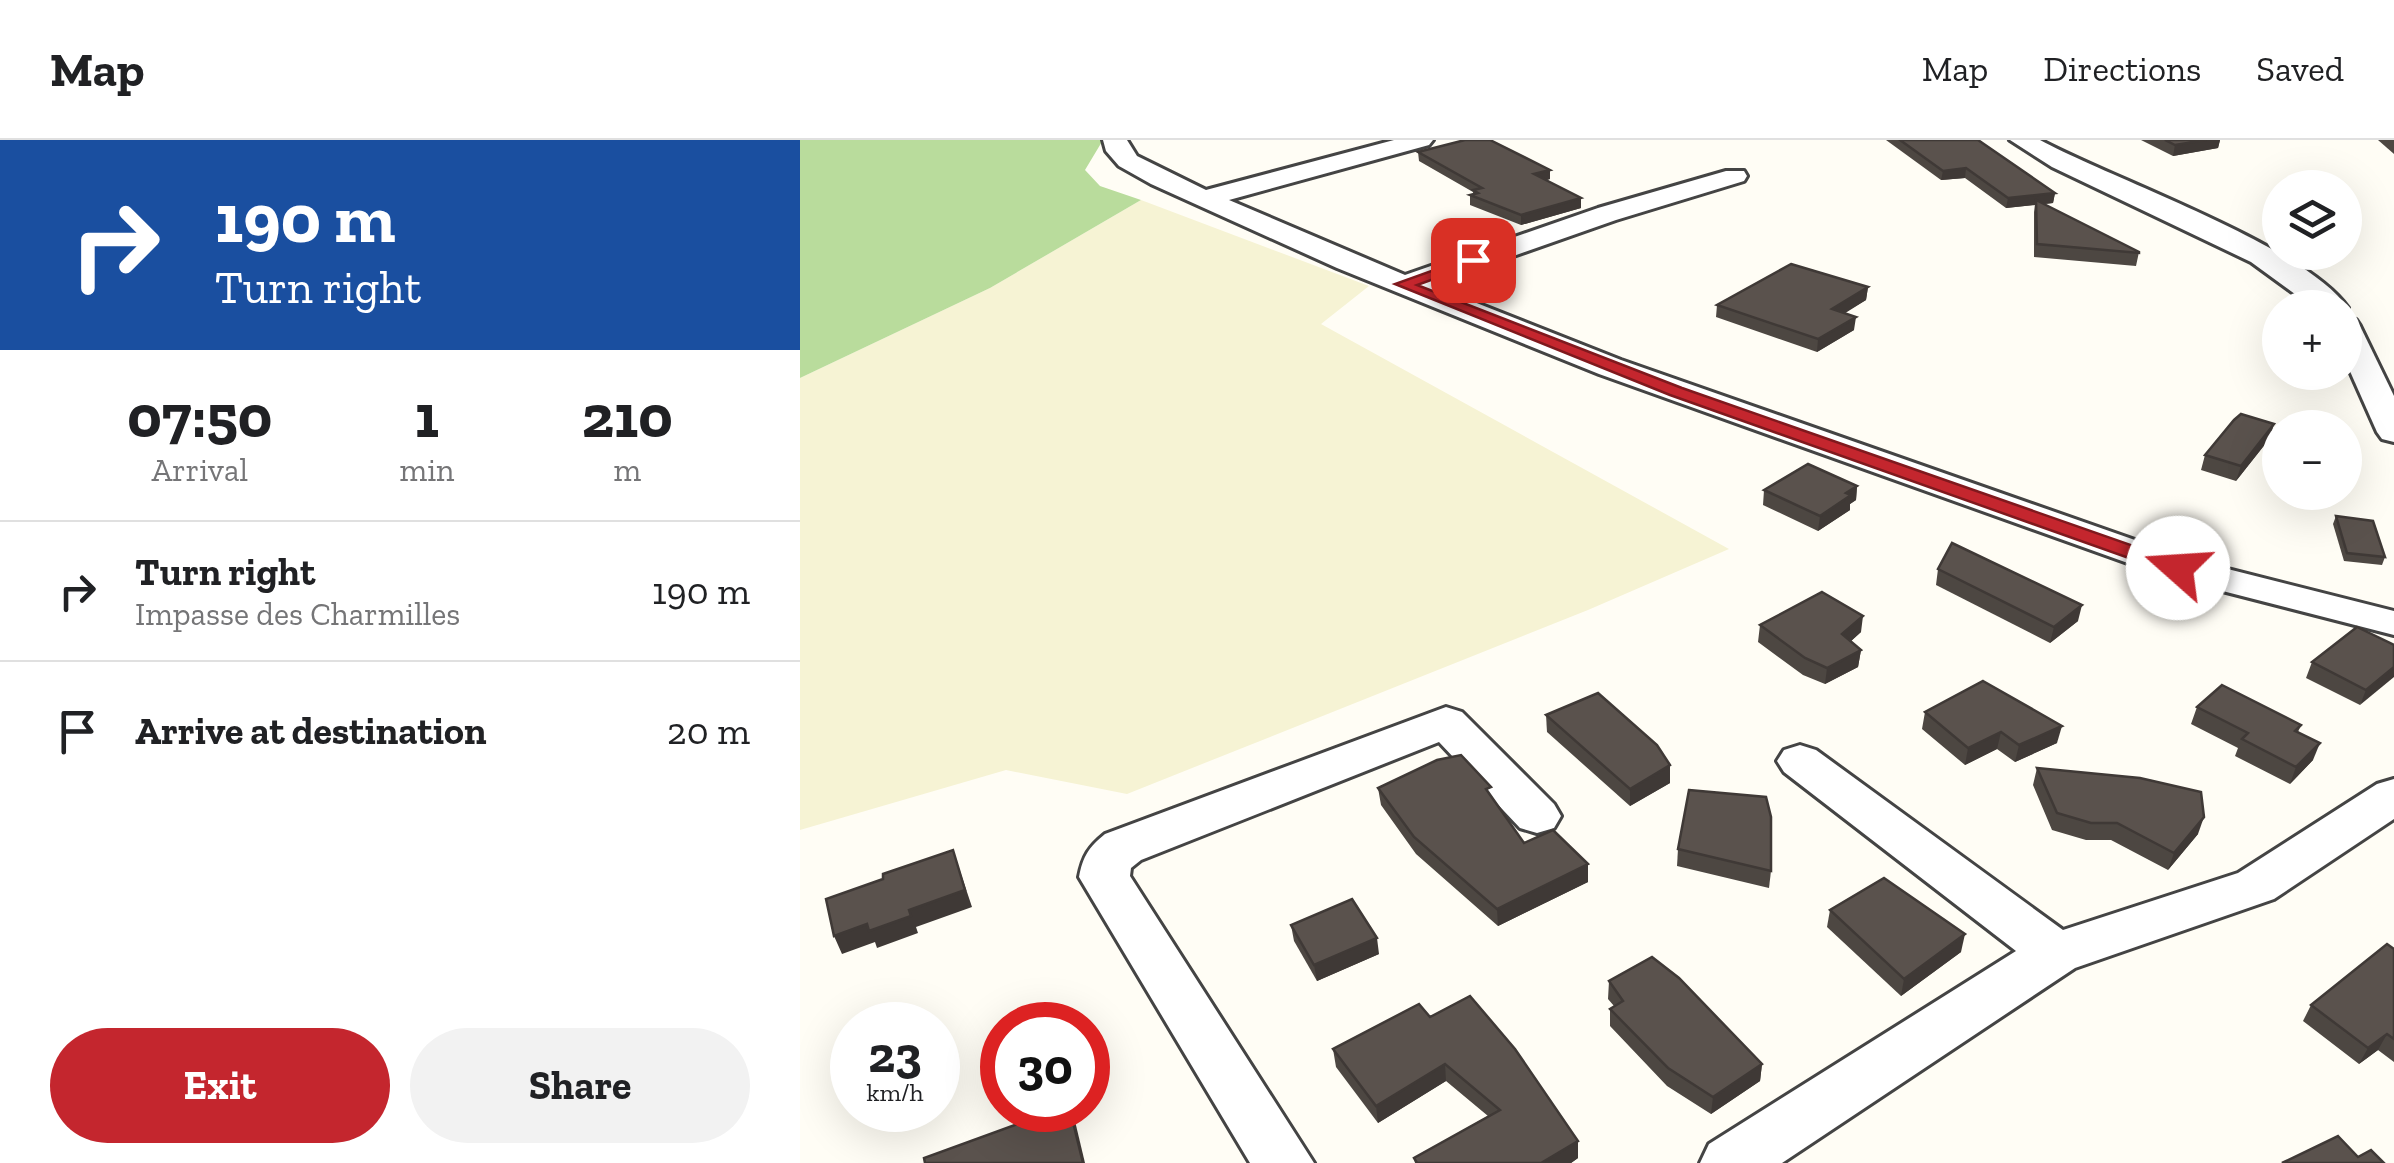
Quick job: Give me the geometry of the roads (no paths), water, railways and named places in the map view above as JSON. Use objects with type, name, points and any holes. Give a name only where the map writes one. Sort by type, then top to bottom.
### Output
[{"type":"street","points":[[1116,140],[1118,151],[1128,162],[1199,197],[1403,284],[1676,392],[2141,556],[2217,580],[2394,624]]},
{"type":"street","points":[[1199,197],[1396,140]]},
{"type":"street","points":[[1199,197],[1420,140]]},
{"type":"street","points":[[2022,140],[2124,192],[2242,243],[2313,290]]},
{"type":"street","points":[[1403,284],[1607,214],[1735,176]]},
{"type":"street","points":[[2362,363],[2394,432]]},
{"type":"street","points":[[1283,1163],[1104,876],[1108,860],[1123,848],[1446,722],[1537,816]]},
{"type":"street","points":[[1800,762],[2056,953]]},
{"type":"street","points":[[1731,1163],[2056,953],[2256,886],[2394,796]]}]
